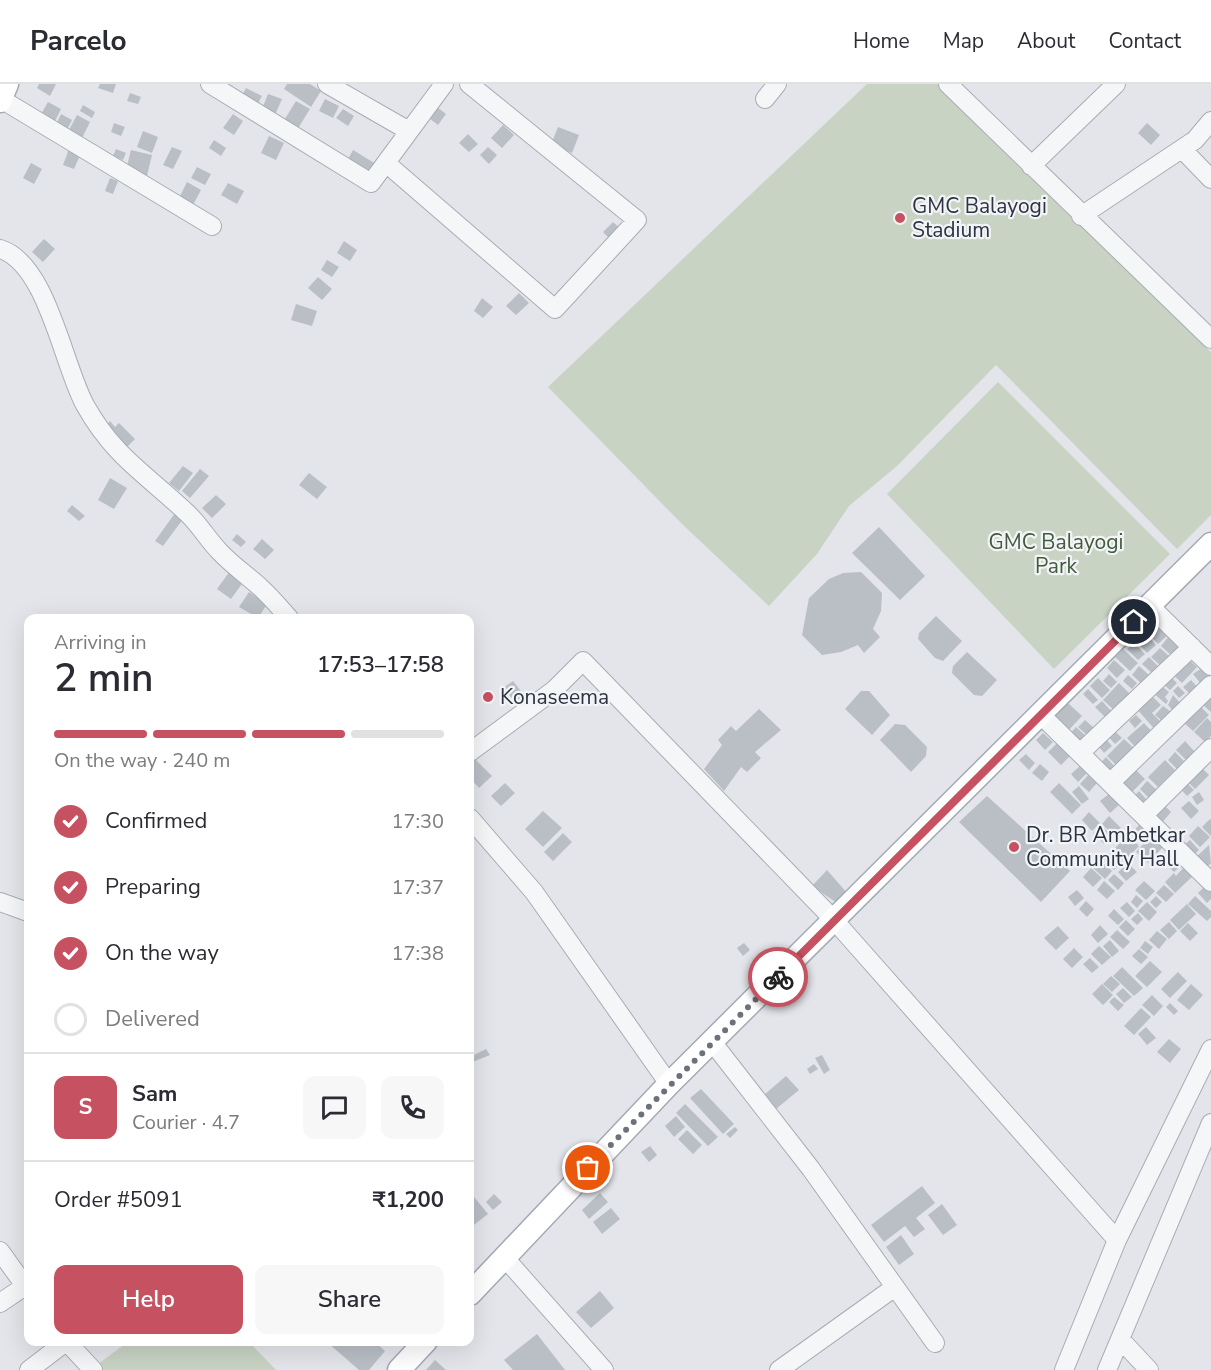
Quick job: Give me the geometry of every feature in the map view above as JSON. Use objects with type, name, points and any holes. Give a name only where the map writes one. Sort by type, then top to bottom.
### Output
[{"type":"main road","points":[[0,100],[7,84]]},
{"type":"main road","points":[[474,1290],[669,1084],[1211,544]]},
{"type":"main road","points":[[399,1370],[421,1346]]},
{"type":"street","points":[[210,84],[371,183],[444,84]]},
{"type":"street","points":[[327,84],[410,131]]},
{"type":"street","points":[[386,163],[555,309],[637,220],[475,86],[469,84]]},
{"type":"street","points":[[765,99],[777,84]]},
{"type":"street","points":[[948,84],[1081,216],[1211,339]]},
{"type":"street","points":[[1030,166],[1116,84]]},
{"type":"street","points":[[0,100],[212,226]]},
{"type":"street","points":[[1081,216],[1195,140],[1211,121]]},
{"type":"street","points":[[1182,148],[1211,179]]},
{"type":"street","points":[[0,249],[10,252],[26,267],[51,313],[64,358],[84,402],[105,438],[146,479],[188,514],[221,553],[263,590],[285,614]]},
{"type":"street","points":[[1150,606],[1211,666]]},
{"type":"street","points":[[1080,753],[1192,647]]},
{"type":"street","points":[[474,749],[554,690],[583,662],[834,920],[1117,1240]]},
{"type":"street","points":[[1110,783],[1211,685]]},
{"type":"street","points":[[1040,714],[1211,882]]},
{"type":"street","points":[[1144,815],[1211,748]]},
{"type":"street","points":[[474,823],[534,892],[669,1084]]},
{"type":"street","points":[[0,902],[24,911]]},
{"type":"street","points":[[713,1042],[811,1169],[934,1343]]},
{"type":"street","points":[[1064,1370],[1117,1240],[1211,1049]]},
{"type":"street","points":[[1107,1370],[1210,1125],[1182,1107]]},
{"type":"street","points":[[0,1251],[24,1284]]},
{"type":"street","points":[[504,1257],[604,1370]]},
{"type":"street","points":[[779,1370],[895,1287]]},
{"type":"street","points":[[0,1303],[24,1290]]},
{"type":"street","points":[[1121,1340],[1149,1370]]},
{"type":"street","points":[[29,1370],[60,1346]]},
{"type":"street","points":[[71,1346],[93,1370]]},
{"type":"green space","name":"GMC Balayogi Stadium","points":[[867,84],[938,84],[1211,352],[1211,515],[1177,549],[996,365],[897,466],[849,506],[817,554],[769,606],[681,523],[548,387]]},
{"type":"green space","name":"GMC Balayogi Park","points":[[998,382],[1170,554],[1054,669],[887,494]]},
{"type":"green space","points":[[122,1346],[253,1346],[276,1370],[103,1370],[98,1364]]},
{"type":"building","points":[[39,84],[56,84],[50,96],[37,88]]},
{"type":"building","points":[[100,84],[116,84],[113,93],[98,88]]},
{"type":"building","points":[[287,84],[310,84],[321,91],[311,107],[284,89]]},
{"type":"building","points":[[246,88],[262,96],[257,105],[241,97]]},
{"type":"building","points":[[130,93],[141,97],[138,104],[127,101]]},
{"type":"building","points":[[268,94],[282,99],[275,115],[262,109]]},
{"type":"building","points":[[325,99],[339,106],[333,118],[319,111]]},
{"type":"building","points":[[296,101],[310,109],[297,130],[283,122]]},
{"type":"building","points":[[48,102],[61,109],[54,123],[40,116]]},
{"type":"building","points":[[83,105],[95,112],[92,118],[80,111]]},
{"type":"building","points":[[437,107],[446,114],[438,125],[429,118]]},
{"type":"building","points":[[343,109],[354,116],[348,126],[336,118]]},
{"type":"building","points":[[61,114],[72,120],[67,130],[56,125]]},
{"type":"building","points":[[233,114],[243,121],[234,135],[223,128]]},
{"type":"building","points":[[77,115],[90,122],[82,138],[69,130]]},
{"type":"building","points":[[114,123],[125,127],[121,136],[111,132]]},
{"type":"building","points":[[1147,123],[1160,135],[1151,145],[1138,133]]},
{"type":"building","points":[[503,125],[514,135],[502,148],[491,138]]},
{"type":"building","points":[[558,127],[579,135],[572,153],[551,145]]},
{"type":"building","points":[[143,131],[158,137],[152,153],[137,147]]},
{"type":"building","points":[[468,134],[478,144],[469,152],[459,143]]},
{"type":"building","points":[[269,136],[284,143],[276,160],[261,153]]},
{"type":"building","points":[[214,140],[226,148],[221,156],[209,148]]},
{"type":"building","points":[[172,147],[182,151],[173,169],[163,165]]},
{"type":"building","points":[[488,147],[497,155],[489,164],[480,155]]},
{"type":"building","points":[[69,149],[81,153],[74,169],[63,165]]},
{"type":"building","points":[[116,149],[126,153],[123,160],[113,156]]},
{"type":"building","points":[[131,150],[152,155],[147,176],[126,170]]},
{"type":"building","points":[[353,150],[376,164],[369,175],[347,161]]},
{"type":"building","points":[[31,163],[42,169],[34,184],[23,178]]},
{"type":"building","points":[[197,167],[211,174],[205,185],[191,178]]},
{"type":"building","points":[[110,178],[118,181],[113,194],[105,191]]},
{"type":"building","points":[[187,182],[201,190],[193,205],[179,198]]},
{"type":"building","points":[[228,183],[244,191],[237,204],[221,195]]},
{"type":"building","points":[[613,222],[622,230],[612,241],[603,232]]},
{"type":"building","points":[[44,239],[55,249],[43,262],[32,252]]},
{"type":"building","points":[[344,241],[357,250],[350,261],[337,253]]},
{"type":"building","points":[[327,260],[339,267],[332,277],[321,270]]},
{"type":"building","points":[[318,277],[332,289],[322,300],[308,288]]},
{"type":"building","points":[[519,293],[529,303],[516,315],[506,306]]},
{"type":"building","points":[[482,298],[493,307],[483,318],[474,311]]},
{"type":"building","points":[[296,304],[317,311],[312,326],[291,320]]},
{"type":"building","points":[[110,421],[115,427],[119,423],[135,439],[127,447],[104,427]]},
{"type":"building","points":[[183,466],[193,473],[179,491],[169,483]]},
{"type":"building","points":[[200,469],[209,476],[190,498],[182,491]]},
{"type":"building","points":[[309,473],[327,487],[317,499],[299,485]]},
{"type":"building","points":[[110,478],[127,488],[114,509],[98,500]]},
{"type":"building","points":[[216,495],[226,504],[212,518],[202,508]]},
{"type":"building","points":[[72,505],[85,516],[79,521],[67,511]]},
{"type":"building","points":[[175,513],[183,519],[163,546],[155,541]]},
{"type":"building","points":[[879,527],[925,576],[900,600],[852,553]]},
{"type":"building","points":[[237,534],[246,542],[241,547],[232,540]]},
{"type":"building","points":[[262,539],[274,550],[265,559],[253,549]]},
{"type":"building","points":[[230,571],[244,581],[231,599],[217,589]]},
{"type":"building","points":[[861,572],[882,593],[881,611],[873,629],[880,637],[864,653],[858,645],[841,652],[822,655],[802,635],[809,598],[829,579],[843,573]]},
{"type":"building","points":[[249,592],[267,604],[261,614],[251,614],[239,607]]},
{"type":"building","points":[[936,616],[962,641],[943,661],[935,658],[918,639],[919,633]]},
{"type":"building","points":[[1158,623],[1168,635],[1158,644],[1147,632]]},
{"type":"building","points":[[1145,633],[1156,645],[1147,653],[1136,641]]},
{"type":"building","points":[[1169,636],[1181,647],[1172,656],[1161,646]]},
{"type":"building","points":[[1134,643],[1145,654],[1138,660],[1127,649]]},
{"type":"building","points":[[1160,648],[1170,657],[1161,666],[1151,657]]},
{"type":"building","points":[[1123,649],[1138,663],[1130,671],[1115,657]]},
{"type":"building","points":[[967,652],[997,680],[982,696],[974,695],[952,673],[953,666]]},
{"type":"building","points":[[1149,657],[1158,666],[1152,673],[1142,664]]},
{"type":"building","points":[[1186,657],[1197,667],[1182,683],[1171,673]]},
{"type":"building","points":[[1114,660],[1125,670],[1117,678],[1107,668]]},
{"type":"building","points":[[1139,666],[1149,675],[1142,684],[1132,675]]},
{"type":"building","points":[[1202,668],[1209,677],[1201,684],[1193,674]]},
{"type":"building","points":[[1109,674],[1117,682],[1111,688],[1103,681]]},
{"type":"building","points":[[1168,674],[1177,683],[1170,690],[1161,682]]},
{"type":"building","points":[[1128,675],[1137,683],[1132,689],[1123,681]]},
{"type":"building","points":[[1098,678],[1110,690],[1102,698],[1090,686]]},
{"type":"building","points":[[1191,680],[1202,692],[1195,699],[1183,687]]},
{"type":"building","points":[[513,681],[524,695],[515,702],[503,688]]},
{"type":"building","points":[[1119,683],[1132,696],[1116,712],[1103,700]]},
{"type":"building","points":[[1159,684],[1169,692],[1165,697],[1168,701],[1166,704],[1152,692]]},
{"type":"building","points":[[1178,686],[1185,693],[1179,698],[1173,691]]},
{"type":"building","points":[[1088,689],[1098,700],[1093,704],[1083,694]]},
{"type":"building","points":[[861,691],[869,691],[890,715],[872,735],[845,709]]},
{"type":"building","points":[[1150,694],[1161,705],[1152,713],[1165,726],[1158,733],[1136,708]]},
{"type":"building","points":[[1211,694],[1211,712],[1202,704]]},
{"type":"building","points":[[1173,695],[1184,707],[1176,714],[1168,705]]},
{"type":"building","points":[[1102,701],[1113,713],[1107,719],[1095,707]]},
{"type":"building","points":[[1068,703],[1082,716],[1065,734],[1051,721]]},
{"type":"building","points":[[1163,706],[1175,715],[1167,725],[1155,715]]},
{"type":"building","points":[[1200,706],[1209,715],[1193,731],[1183,722]]},
{"type":"building","points":[[759,709],[781,730],[755,752],[761,758],[747,772],[741,767],[724,791],[704,769],[722,745],[718,740],[731,726],[736,731]]},
{"type":"building","points":[[1136,715],[1142,721],[1135,728],[1129,721]]},
{"type":"building","points":[[1207,718],[1211,722],[1211,736],[1205,742],[1194,732]]},
{"type":"building","points":[[1085,720],[1095,729],[1088,736],[1078,727]]},
{"type":"building","points":[[1144,723],[1154,734],[1137,749],[1127,738]]},
{"type":"building","points":[[895,724],[905,725],[927,747],[926,756],[911,772],[880,740]]},
{"type":"building","points":[[1076,727],[1087,737],[1078,747],[1067,737]]},
{"type":"building","points":[[1113,729],[1122,738],[1115,744],[1106,734]]},
{"type":"building","points":[[1043,733],[1053,742],[1045,750],[1036,740]]},
{"type":"building","points":[[1104,737],[1112,746],[1104,753],[1096,743]]},
{"type":"building","points":[[1124,739],[1136,750],[1118,767],[1107,756]]},
{"type":"building","points":[[1185,741],[1195,752],[1186,760],[1176,750]]},
{"type":"building","points":[[1057,743],[1070,756],[1061,765],[1048,752]]},
{"type":"building","points":[[1175,752],[1184,761],[1177,769],[1168,760]]},
{"type":"building","points":[[1026,754],[1035,763],[1029,770],[1019,760]]},
{"type":"building","points":[[1106,757],[1117,769],[1110,777],[1098,766]]},
{"type":"building","points":[[474,758],[492,776],[479,788],[474,782]]},
{"type":"building","points":[[1165,760],[1175,770],[1158,787],[1148,777]]},
{"type":"building","points":[[1197,763],[1209,775],[1195,789],[1183,777]]},
{"type":"building","points":[[1040,764],[1049,772],[1042,781],[1032,773]]},
{"type":"building","points":[[1080,766],[1087,773],[1078,782],[1071,774]]},
{"type":"building","points":[[1134,768],[1145,779],[1129,795],[1118,784]]},
{"type":"building","points":[[1088,775],[1097,783],[1089,792],[1080,784]]},
{"type":"building","points":[[1184,780],[1194,790],[1187,796],[1178,786]]},
{"type":"building","points":[[1147,781],[1158,791],[1150,799],[1140,789]]},
{"type":"building","points":[[505,783],[515,793],[501,806],[491,796]]},
{"type":"building","points":[[1059,783],[1081,805],[1072,814],[1050,792]]},
{"type":"building","points":[[1079,786],[1089,799],[1082,804],[1072,792]]},
{"type":"building","points":[[1139,791],[1146,799],[1139,806],[1132,798]]},
{"type":"building","points":[[1199,792],[1204,800],[1197,805],[1192,797]]},
{"type":"building","points":[[1110,793],[1119,805],[1110,813],[1100,801]]},
{"type":"building","name":"Dr. BR Ambetkar Community Hall","points":[[987,796],[1070,871],[1041,902],[959,822]]},
{"type":"building","points":[[1189,801],[1199,811],[1191,819],[1181,808]]},
{"type":"building","points":[[1163,804],[1171,812],[1160,825],[1151,817]]},
{"type":"building","points":[[543,811],[562,828],[543,847],[525,829]]},
{"type":"building","points":[[1089,812],[1100,823],[1092,831],[1082,820]]},
{"type":"building","points":[[1109,816],[1121,828],[1113,835],[1102,824]]},
{"type":"building","points":[[1211,820],[1211,836],[1202,827]]},
{"type":"building","points":[[1101,825],[1112,836],[1104,844],[1093,833]]},
{"type":"building","points":[[1139,825],[1148,833],[1140,842],[1131,834]]},
{"type":"building","points":[[1198,826],[1210,837],[1200,847],[1189,836]]},
{"type":"building","points":[[563,833],[572,842],[553,861],[544,852]]},
{"type":"building","points":[[1128,835],[1139,846],[1124,861],[1113,850]]},
{"type":"building","points":[[1151,836],[1163,847],[1148,863],[1136,852]]},
{"type":"building","points":[[1190,840],[1199,850],[1191,857],[1182,847]]},
{"type":"building","points":[[1209,845],[1211,863],[1205,869],[1195,858]]},
{"type":"building","points":[[1111,852],[1122,862],[1114,870],[1104,860]]},
{"type":"building","points":[[1172,854],[1183,864],[1174,872],[1164,862]]},
{"type":"building","points":[[1100,860],[1112,871],[1105,879],[1093,868]]},
{"type":"building","points":[[1128,863],[1137,872],[1126,881],[1118,872]]},
{"type":"building","points":[[1186,865],[1195,874],[1175,893],[1165,882],[1174,873],[1176,876]]},
{"type":"building","points":[[1091,868],[1102,878],[1093,887],[1083,877]]},
{"type":"building","points":[[827,870],[848,894],[837,903],[812,886]]},
{"type":"building","points":[[1114,874],[1124,883],[1118,890],[1108,880]]},
{"type":"building","points":[[1104,881],[1115,891],[1107,899],[1097,890]]},
{"type":"building","points":[[1144,881],[1155,891],[1146,900],[1135,890]]},
{"type":"building","points":[[1164,885],[1174,894],[1166,902],[1156,893]]},
{"type":"building","points":[[1206,885],[1211,890],[1211,899],[1207,903],[1198,893]]},
{"type":"building","points":[[1077,890],[1084,898],[1075,906],[1068,897]]},
{"type":"building","points":[[1136,895],[1143,901],[1137,908],[1131,902]]},
{"type":"building","points":[[1156,896],[1162,902],[1156,908],[1150,902]]},
{"type":"building","points":[[1195,896],[1211,911],[1211,917],[1207,921],[1188,904]]},
{"type":"building","points":[[1086,901],[1094,909],[1087,917],[1079,909]]},
{"type":"building","points":[[1127,902],[1135,911],[1129,917],[1120,908]]},
{"type":"building","points":[[1147,902],[1157,912],[1149,921],[1138,911]]},
{"type":"building","points":[[1187,904],[1196,914],[1179,930],[1170,920]]},
{"type":"building","points":[[1114,909],[1124,919],[1118,925],[1108,916]]},
{"type":"building","points":[[1138,913],[1143,919],[1137,925],[1131,919]]},
{"type":"building","points":[[1126,920],[1135,929],[1128,936],[1119,927]]},
{"type":"building","points":[[1169,922],[1177,931],[1169,939],[1160,930]]},
{"type":"building","points":[[1188,923],[1198,933],[1190,941],[1180,931]]},
{"type":"building","points":[[1100,925],[1108,934],[1098,943],[1091,935]]},
{"type":"building","points":[[1058,926],[1069,938],[1056,950],[1044,938]]},
{"type":"building","points":[[1117,930],[1130,942],[1123,949],[1110,937]]},
{"type":"building","points":[[1157,931],[1167,939],[1159,949],[1149,940]]},
{"type":"building","points":[[1110,940],[1119,951],[1112,957],[1103,946]]},
{"type":"building","points":[[1145,941],[1153,947],[1148,954],[1140,948]]},
{"type":"building","points":[[744,943],[750,950],[743,956],[737,948]]},
{"type":"building","points":[[1099,946],[1111,957],[1102,965],[1091,954]]},
{"type":"building","points":[[1074,948],[1083,957],[1072,968],[1063,959]]},
{"type":"building","points":[[1139,949],[1148,957],[1141,964],[1132,956]]},
{"type":"building","points":[[1090,958],[1099,967],[1092,973],[1083,964]]},
{"type":"building","points":[[1150,961],[1162,972],[1147,987],[1135,976]]},
{"type":"building","points":[[1122,967],[1143,988],[1134,996],[1113,976]]},
{"type":"building","points":[[1178,972],[1187,981],[1170,998],[1161,989]]},
{"type":"building","points":[[1111,976],[1120,984],[1112,992],[1103,984]]},
{"type":"building","points":[[1102,984],[1113,995],[1103,1005],[1092,994]]},
{"type":"building","points":[[1191,984],[1203,995],[1189,1010],[1177,1000]]},
{"type":"building","points":[[1123,988],[1132,997],[1124,1003],[1116,994]]},
{"type":"building","points":[[1152,995],[1163,1006],[1154,1016],[1142,1005]]},
{"type":"building","points":[[1114,997],[1124,1005],[1118,1011],[1109,1002]]},
{"type":"building","points":[[1170,1003],[1178,1011],[1174,1015],[1166,1007]]},
{"type":"building","points":[[1141,1008],[1151,1017],[1134,1035],[1124,1026]]},
{"type":"building","points":[[1146,1027],[1156,1038],[1147,1045],[1138,1034]]},
{"type":"building","points":[[1169,1039],[1181,1049],[1170,1063],[1157,1052]]},
{"type":"building","points":[[486,1049],[490,1055],[474,1061],[474,1055]]},
{"type":"building","points":[[822,1055],[830,1070],[824,1074],[815,1058]]},
{"type":"building","points":[[814,1064],[818,1069],[810,1074],[807,1069]]},
{"type":"building","points":[[786,1076],[799,1090],[776,1109],[764,1095]]},
{"type":"building","points":[[701,1089],[734,1124],[723,1134],[690,1098]]},
{"type":"building","points":[[685,1104],[718,1137],[708,1146],[676,1113]]},
{"type":"building","points":[[676,1116],[685,1127],[674,1137],[665,1126]]},
{"type":"building","points":[[735,1127],[738,1130],[730,1138],[726,1134]]},
{"type":"building","points":[[687,1130],[702,1145],[693,1154],[678,1139]]},
{"type":"building","points":[[650,1146],[657,1155],[649,1162],[641,1152]]},
{"type":"building","points":[[922,1186],[935,1203],[916,1218],[925,1229],[914,1237],[905,1226],[884,1242],[871,1225]]},
{"type":"building","points":[[600,1193],[608,1202],[589,1219],[582,1210]]},
{"type":"building","points":[[494,1194],[502,1202],[493,1210],[486,1202]]},
{"type":"building","points":[[474,1197],[488,1214],[474,1225]]},
{"type":"building","points":[[942,1204],[957,1225],[943,1235],[928,1215]]},
{"type":"building","points":[[611,1208],[620,1219],[602,1234],[593,1222]]},
{"type":"building","points":[[901,1235],[914,1254],[899,1265],[886,1247]]},
{"type":"building","points":[[600,1291],[614,1308],[591,1328],[576,1312]]},
{"type":"building","points":[[537,1334],[565,1370],[513,1370],[504,1360]]},
{"type":"building","points":[[331,1346],[380,1346],[385,1351],[369,1370],[359,1370]]},
{"type":"building","points":[[435,1360],[446,1370],[426,1370]]},
{"type":"way so far","points":[[588,1168],[669,1084],[778,977]]},
{"type":"place","name":"GMC Balayogi Stadium","points":[[900,218]]},
{"type":"place","name":"Konaseema","points":[[488,697]]},
{"type":"place","name":"Dr. BR Ambetkar Community Hall","points":[[1014,847]]},
{"type":"route","points":[[778,977],[1134,622]]}]
